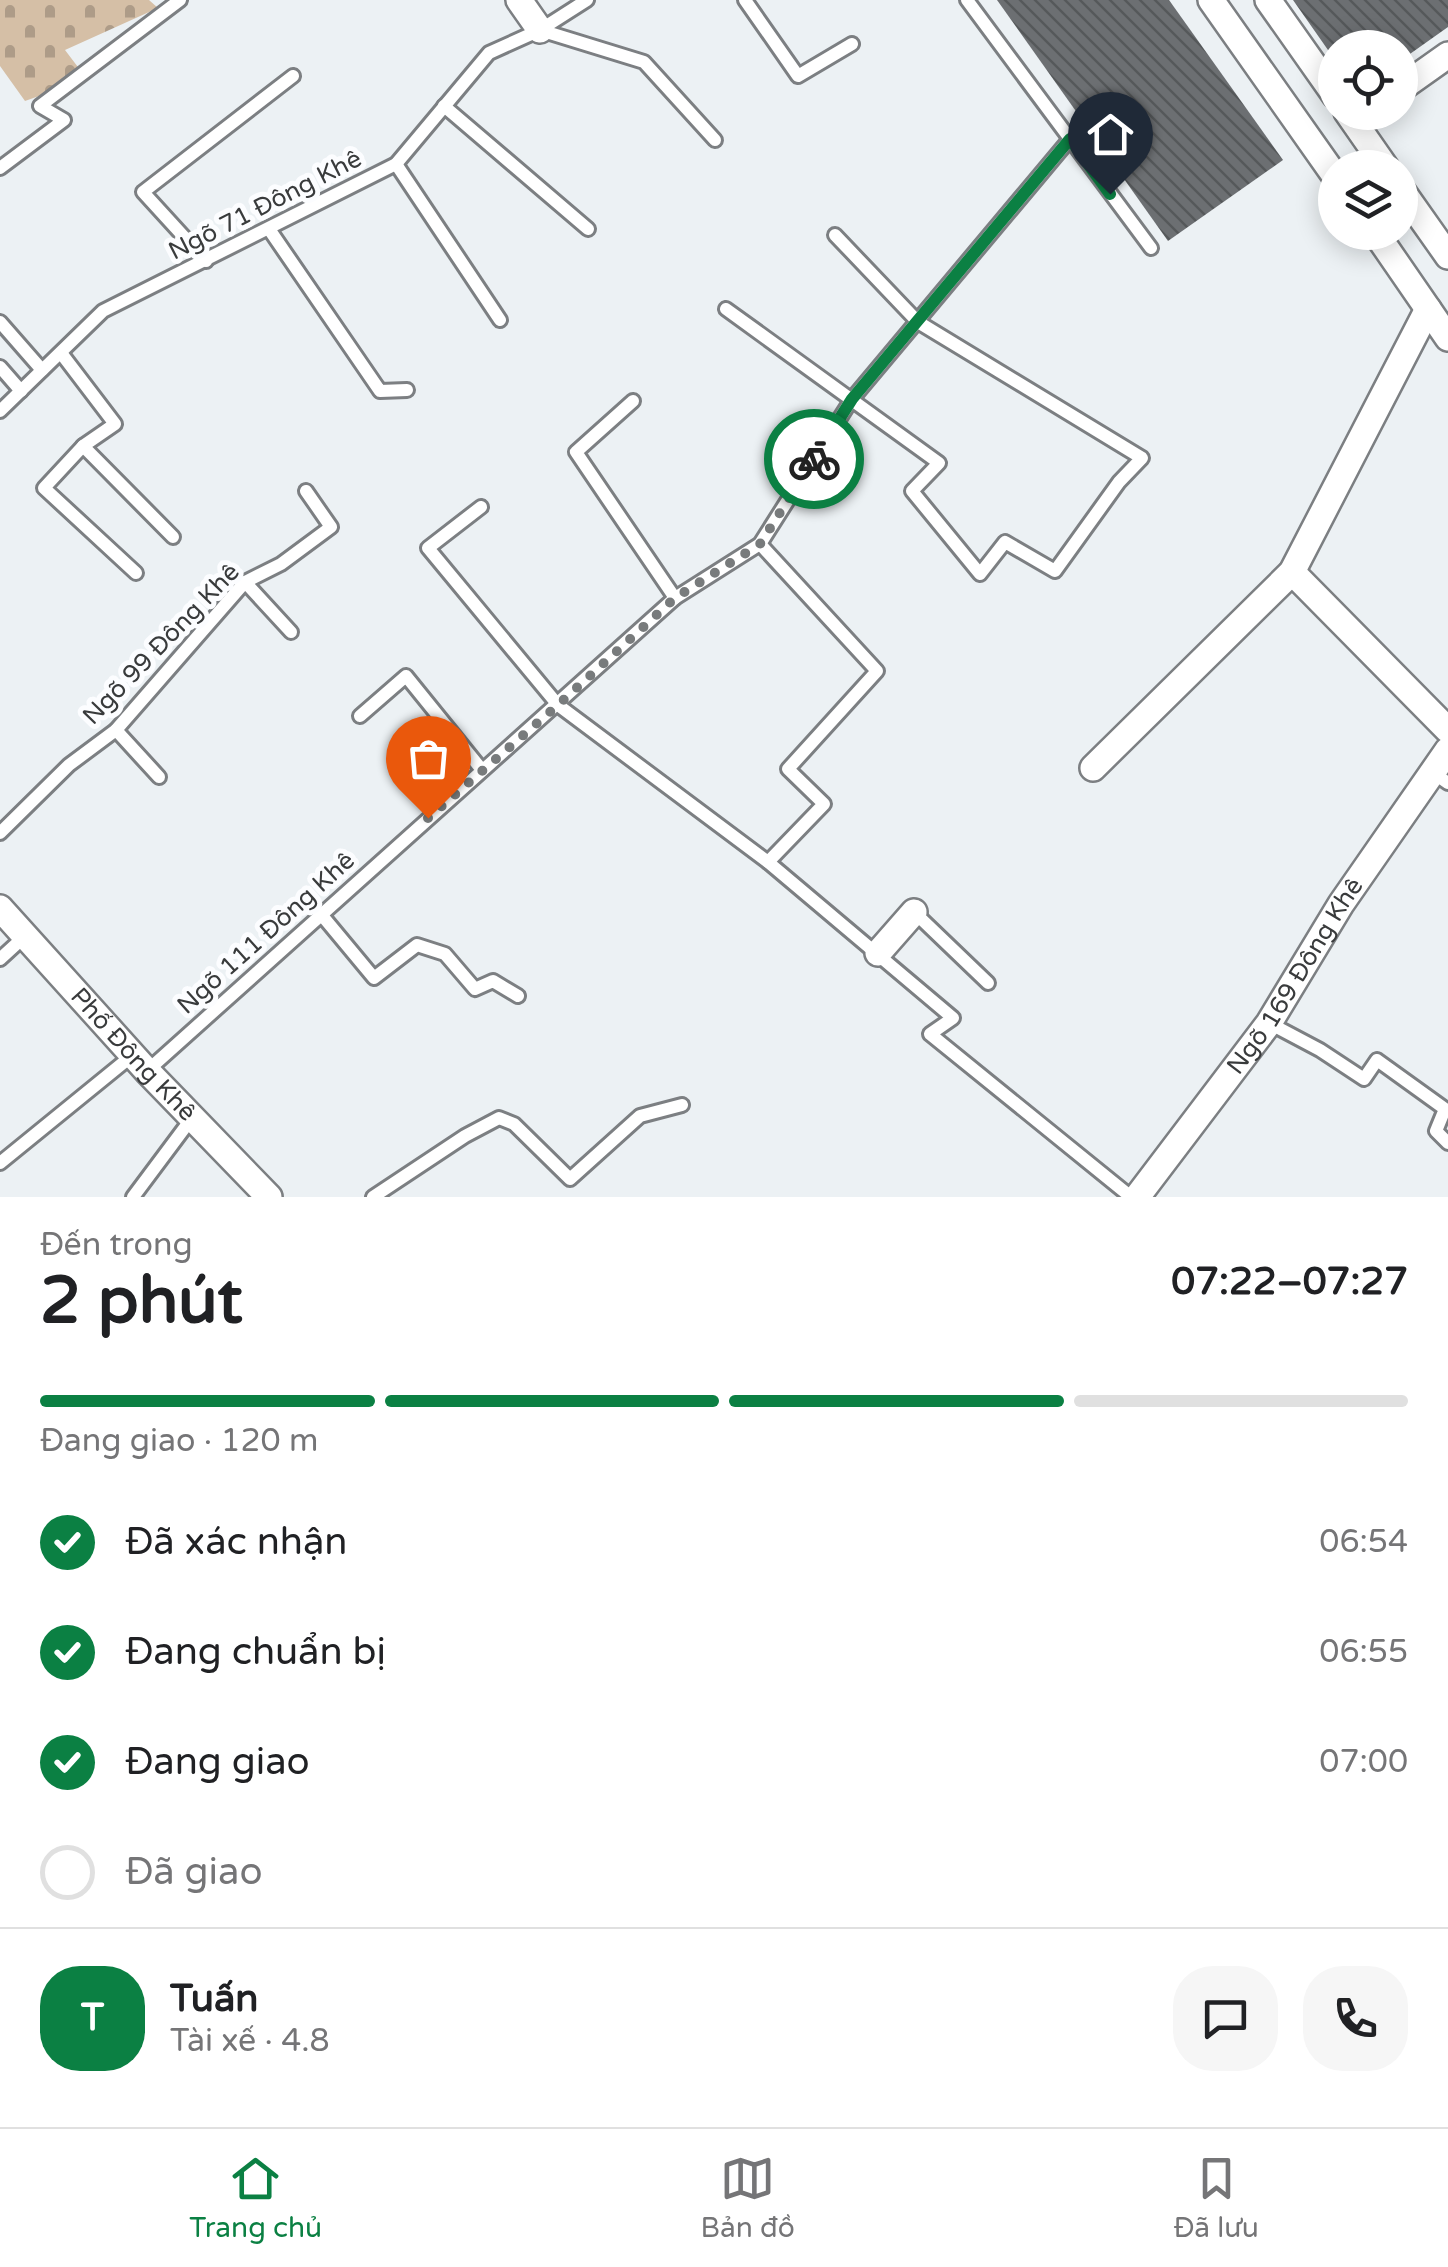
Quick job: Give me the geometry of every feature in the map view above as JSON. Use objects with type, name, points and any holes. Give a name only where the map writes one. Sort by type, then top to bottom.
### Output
[{"type":"street","points":[[519,0],[540,30]]},
{"type":"street","points":[[1210,0],[1318,152]]},
{"type":"street","points":[[1268,0],[1318,71]]},
{"type":"street","points":[[1418,77],[1448,56]]},
{"type":"street","points":[[1418,214],[1448,256]]},
{"type":"street","points":[[1388,250],[1448,338]]},
{"type":"street","points":[[1092,768],[1292,572],[1428,308]]},
{"type":"street","points":[[1292,572],[1448,730]]},
{"type":"street","name":"Ngõ 169 Đông Khê","points":[[1134,1197],[1269,1024],[1341,904],[1440,777],[1448,750]]},
{"type":"street","name":"Phố Đông Khê","points":[[0,908],[269,1197]]},
{"type":"street","points":[[878,953],[914,912]]},
{"type":"lane","points":[[0,168],[64,120],[40,106],[180,0]]},
{"type":"lane","name":"Ngõ 71 Đông Khê","points":[[0,411],[103,311],[396,164],[489,53],[540,30],[587,0]]},
{"type":"lane","points":[[746,0],[798,76],[852,44]]},
{"type":"lane","points":[[966,0],[1150,248]]},
{"type":"lane","points":[[540,30],[644,62],[715,140]]},
{"type":"lane","points":[[206,261],[143,192],[293,76]]},
{"type":"lane","points":[[444,106],[588,229]]},
{"type":"lane","name":"Ngõ 111 Đông Khê","points":[[0,1162],[141,1063],[320,913],[675,598],[760,544],[852,399],[1070,139]]},
{"type":"lane","points":[[396,164],[500,320]]},
{"type":"lane","points":[[269,229],[380,392],[406,390]]},
{"type":"lane","points":[[726,308],[940,464],[912,490],[980,574],[1005,542],[1055,571],[1118,482],[1142,458],[918,322],[834,235]]},
{"type":"lane","points":[[0,322],[42,370]]},
{"type":"lane","points":[[61,353],[115,424],[83,446],[44,488],[136,573]]},
{"type":"lane","points":[[0,367],[21,391]]},
{"type":"lane","points":[[632,401],[576,452],[675,598]]},
{"type":"lane","points":[[83,446],[173,538]]},
{"type":"lane","name":"Ngõ 99 Đông Khê","points":[[0,833],[69,765],[116,730],[245,582],[281,564],[331,527],[306,491]]},
{"type":"lane","points":[[481,507],[428,548],[558,705],[768,862],[878,953],[953,1018],[930,1034],[1134,1197]]},
{"type":"lane","points":[[760,544],[877,670],[788,769],[824,804],[768,862]]},
{"type":"lane","points":[[245,582],[291,632]]},
{"type":"lane","points":[[360,716],[406,676],[482,770]]},
{"type":"lane","points":[[116,730],[158,777]]},
{"type":"lane","points":[[914,912],[988,982]]},
{"type":"lane","points":[[320,913],[374,978],[417,945],[445,954],[475,989],[492,980],[518,996]]},
{"type":"lane","points":[[0,959],[24,937]]},
{"type":"lane","points":[[1269,1024],[1320,1050],[1364,1079],[1377,1060],[1445,1109],[1436,1131],[1448,1143]]},
{"type":"lane","points":[[372,1197],[499,1118],[514,1124],[570,1178],[640,1116],[682,1106]]},
{"type":"lane","points":[[133,1197],[192,1118]]},
{"type":"green space","points":[[0,0],[149,0],[158,8],[65,50],[87,79],[25,101],[0,66]]},
{"type":"building","points":[[997,0],[1169,0],[1283,160],[1168,241]]},
{"type":"building","points":[[1293,0],[1448,0],[1448,27],[1418,48],[1418,30],[1318,30],[1318,36]]},
{"type":"way so far","points":[[428,818],[675,598],[760,544],[814,459]]},
{"type":"route","points":[[814,459],[852,399],[1070,139],[1110,194]]}]
